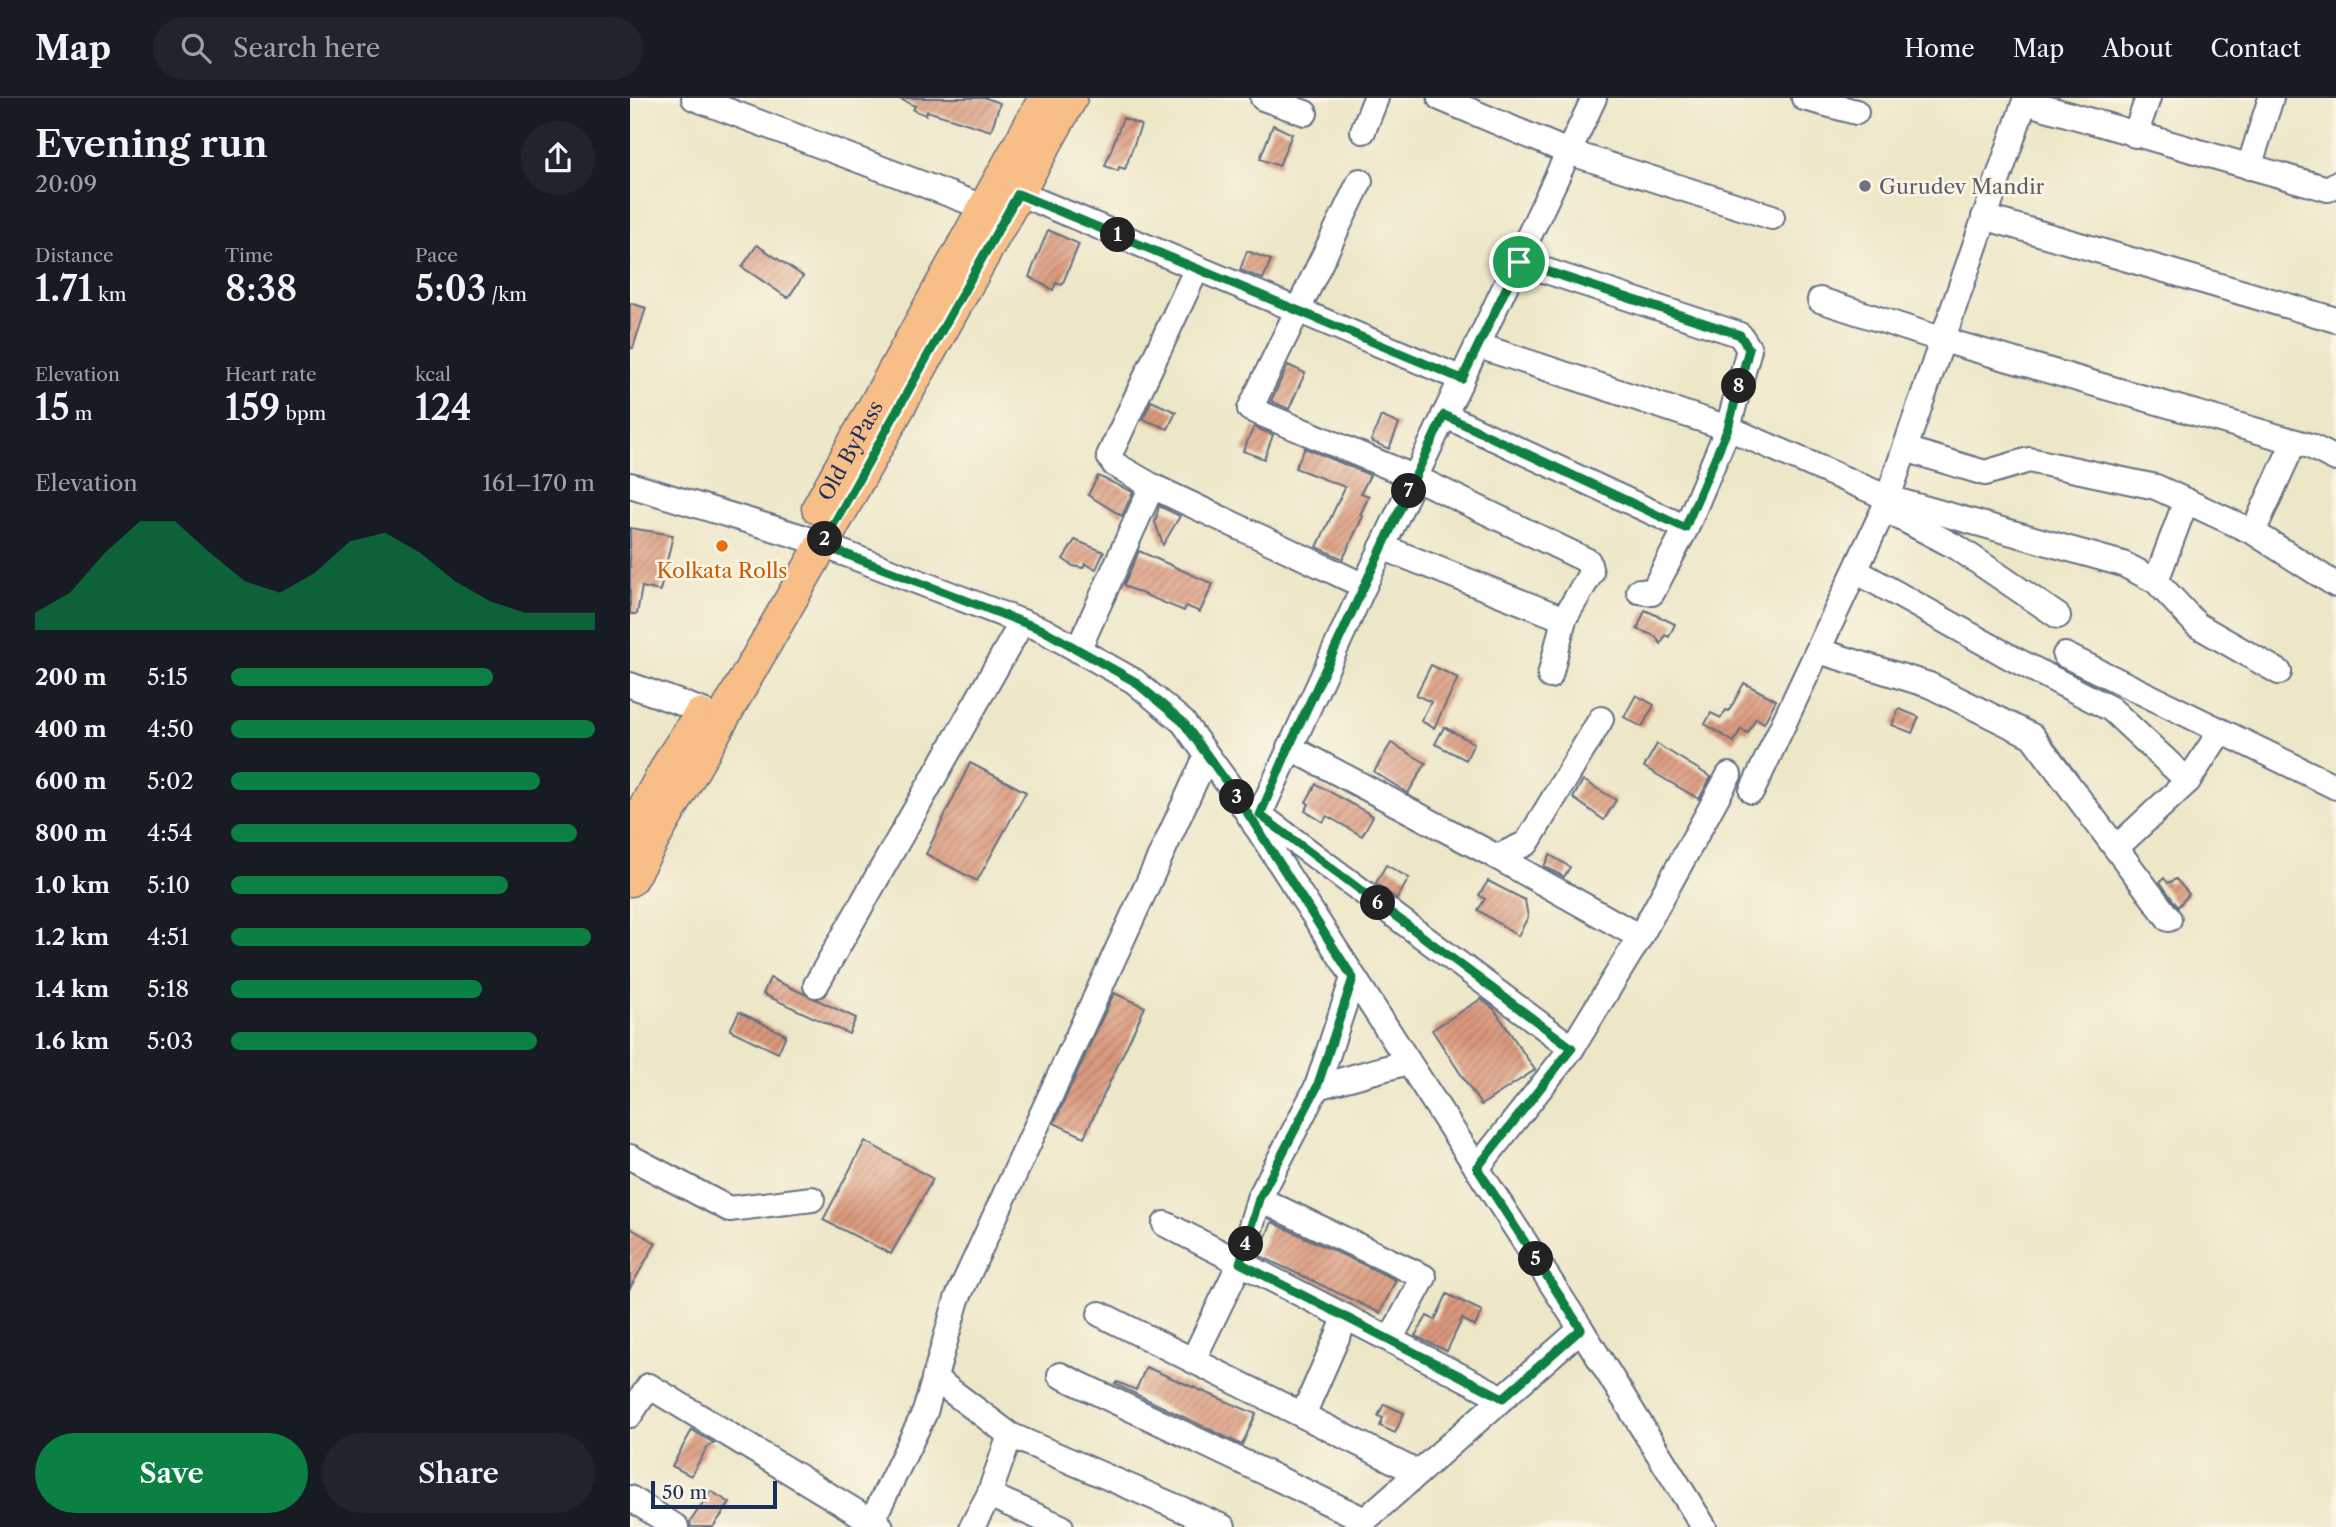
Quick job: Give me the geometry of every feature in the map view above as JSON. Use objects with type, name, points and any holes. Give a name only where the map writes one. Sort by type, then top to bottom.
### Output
[{"type":"main road","name":"Old ByPass","points":[[630,834],[682,762],[703,711],[812,541],[1002,200],[1045,98]]},
{"type":"main road","points":[[1002,200],[1071,98]]},
{"type":"main road","points":[[630,880],[682,762],[812,541]]},
{"type":"street","points":[[694,98],[1197,268],[1462,379]]},
{"type":"street","points":[[1263,98],[1305,113]]},
{"type":"street","points":[[1363,131],[1376,98]]},
{"type":"street","points":[[1440,98],[1568,152],[1772,217]]},
{"type":"street","points":[[1258,820],[1382,547],[1519,262],[1594,98]]},
{"type":"street","points":[[1804,98],[1856,111]]},
{"type":"street","points":[[2135,135],[2148,98]]},
{"type":"street","points":[[2249,167],[2270,98]]},
{"type":"street","points":[[1752,791],[1886,503],[2026,100],[2135,135],[2328,189],[2336,184]]},
{"type":"street","points":[[1360,181],[1250,409],[1416,478],[1588,561],[1591,573],[1563,619],[1550,676]]},
{"type":"street","points":[[1984,217],[2336,320]]},
{"type":"street","points":[[1519,262],[1740,335],[1749,349],[1728,428],[1685,528],[1652,593],[1639,591]]},
{"type":"street","points":[[1197,268],[1109,456],[1114,464],[1152,486],[1364,586]]},
{"type":"street","points":[[1820,299],[1943,340],[2294,442],[2336,459]]},
{"type":"street","points":[[1479,346],[1728,428],[1886,503],[2059,616]]},
{"type":"street","points":[[1444,415],[1685,528]]},
{"type":"street","points":[[2253,532],[2294,442]]},
{"type":"street","points":[[1905,449],[1985,473],[2029,460],[2156,487],[2253,532],[2336,585]]},
{"type":"street","points":[[630,485],[812,541],[1022,622],[1134,681],[1183,722],[1206,757],[1258,820],[1353,978],[1581,1329],[1704,1527]]},
{"type":"street","points":[[1079,650],[1152,486]]},
{"type":"street","points":[[2156,581],[2186,501]]},
{"type":"street","points":[[1886,503],[2123,564],[2156,581],[2197,625],[2279,672]]},
{"type":"street","points":[[1382,547],[1563,619]]},
{"type":"street","points":[[1856,571],[2010,657],[2111,709],[2188,781]]},
{"type":"street","points":[[816,985],[1022,622]]},
{"type":"street","points":[[1819,651],[1929,685],[2032,736],[2169,919]]},
{"type":"street","points":[[2065,655],[2336,787]]},
{"type":"street","points":[[630,685],[703,711]]},
{"type":"street","points":[[1497,857],[1527,843],[1601,719]]},
{"type":"street","points":[[2116,848],[2188,781],[2220,732]]},
{"type":"street","points":[[1289,747],[1497,857],[1640,937]]},
{"type":"street","points":[[630,1415],[649,1385],[874,1525],[925,1412],[957,1299],[1206,757]]},
{"type":"street","points":[[1477,1168],[1572,1048],[1640,937],[1729,775]]},
{"type":"street","points":[[1258,820],[1572,1048]]},
{"type":"street","points":[[1193,1360],[1240,1263],[1259,1199],[1317,1087],[1353,978]]},
{"type":"street","points":[[1317,1087],[1408,1062]]},
{"type":"street","points":[[630,1157],[729,1209],[812,1199]]},
{"type":"street","points":[[1259,1199],[1424,1277],[1391,1338]]},
{"type":"street","points":[[1165,1224],[1503,1398]]},
{"type":"street","points":[[1100,1314],[1418,1473]]},
{"type":"street","points":[[1303,1416],[1346,1317]]},
{"type":"street","points":[[1060,1375],[1361,1524],[1581,1329]]},
{"type":"street","points":[[934,1378],[1010,1435],[1223,1527]]},
{"type":"street","points":[[972,1527],[989,1495],[1010,1435]]},
{"type":"street","points":[[989,1495],[1061,1527]]},
{"type":"street","points":[[630,1499],[676,1527]]},
{"type":"building","points":[[898,98],[986,98],[1000,103],[991,131],[927,111],[926,115],[913,110],[915,106]]},
{"type":"building","points":[[1123,118],[1141,125],[1125,169],[1119,167],[1118,171],[1105,166]]},
{"type":"building","points":[[1273,125],[1292,134],[1279,166],[1260,159]]},
{"type":"building","points":[[1048,230],[1079,244],[1062,285],[1056,283],[1053,290],[1029,277]]},
{"type":"building","points":[[757,245],[803,276],[788,298],[742,267]]},
{"type":"building","points":[[1247,251],[1271,260],[1263,279],[1240,270]]},
{"type":"building","points":[[630,303],[646,308],[633,348],[630,348]]},
{"type":"building","points":[[1288,365],[1305,373],[1289,409],[1271,401]]},
{"type":"building","points":[[1151,401],[1176,412],[1168,429],[1143,419]]},
{"type":"building","points":[[1381,416],[1399,424],[1389,449],[1371,441]]},
{"type":"building","points":[[1254,427],[1273,435],[1264,459],[1243,451]]},
{"type":"building","points":[[1305,448],[1370,475],[1361,493],[1369,496],[1360,515],[1363,516],[1343,559],[1317,547],[1345,487],[1295,468]]},
{"type":"building","points":[[1098,476],[1133,492],[1122,516],[1088,495]]},
{"type":"building","points":[[1159,506],[1180,516],[1163,545],[1155,522]]},
{"type":"building","points":[[630,528],[673,535],[660,591],[642,587],[637,614],[630,614]]},
{"type":"building","points":[[1075,540],[1104,552],[1096,569],[1085,564],[1083,568],[1073,566],[1063,559]]},
{"type":"building","points":[[1139,551],[1213,584],[1200,612],[1186,606],[1184,611],[1126,587],[1124,584]]},
{"type":"building","points":[[1645,610],[1675,624],[1669,637],[1665,635],[1661,644],[1655,636],[1637,629]]},
{"type":"building","points":[[1431,665],[1458,678],[1434,728],[1421,721],[1431,702],[1416,695]]},
{"type":"building","points":[[1744,683],[1776,700],[1764,723],[1756,718],[1748,733],[1741,729],[1734,742],[1705,724],[1711,713],[1721,718],[1726,710],[1729,711]]},
{"type":"building","points":[[1636,695],[1654,705],[1642,727],[1624,717]]},
{"type":"building","points":[[1899,709],[1919,717],[1912,733],[1892,725]]},
{"type":"building","points":[[1444,727],[1474,743],[1466,760],[1435,744]]},
{"type":"building","points":[[1391,743],[1426,763],[1408,793],[1374,772]]},
{"type":"building","points":[[1657,744],[1711,777],[1699,799],[1644,767]]},
{"type":"building","points":[[970,763],[1026,792],[977,881],[926,854]]},
{"type":"building","points":[[1583,780],[1616,800],[1604,820],[1573,798]]},
{"type":"building","points":[[1316,784],[1373,816],[1362,836],[1327,816],[1323,822],[1305,811],[1309,804],[1306,802]]},
{"type":"building","points":[[1550,855],[1570,867],[1564,877],[1544,866]]},
{"type":"building","points":[[1386,865],[1409,878],[1397,899],[1376,883]]},
{"type":"building","points":[[2164,878],[2168,883],[2176,879],[2189,894],[2178,907],[2160,882]]},
{"type":"building","points":[[1488,881],[1525,900],[1528,917],[1518,936],[1478,910],[1485,899],[1479,895]]},
{"type":"building","points":[[770,978],[856,1018],[849,1034],[763,994]]},
{"type":"building","points":[[1114,993],[1145,1007],[1084,1137],[1054,1123]]},
{"type":"building","points":[[1481,999],[1494,1009],[1535,1070],[1481,1105],[1432,1030]]},
{"type":"building","points":[[739,1012],[786,1035],[778,1053],[730,1030]]},
{"type":"building","points":[[865,1141],[933,1179],[891,1254],[823,1220]]},
{"type":"building","points":[[1272,1222],[1396,1280],[1380,1313],[1258,1255]]},
{"type":"building","points":[[630,1228],[656,1243],[630,1288]]},
{"type":"building","points":[[1447,1294],[1482,1311],[1475,1326],[1462,1319],[1447,1351],[1415,1336],[1427,1316],[1435,1320]]},
{"type":"building","points":[[1146,1367],[1256,1414],[1242,1445],[1115,1384],[1117,1382],[1136,1390]]},
{"type":"building","points":[[1384,1404],[1404,1413],[1395,1433],[1380,1426],[1383,1418],[1378,1416]]},
{"type":"building","points":[[692,1430],[714,1443],[708,1446],[691,1476],[672,1466]]},
{"type":"building","points":[[711,1491],[730,1503],[713,1527],[691,1527],[690,1522]]},
{"type":"place","name":"Gurudev Mandir","points":[[1865,186]]},
{"type":"place","name":"Kolkata Rolls","points":[[722,546]]},
{"type":"route","points":[[1018,194],[1462,379],[1519,262],[1732,332],[1745,341],[1749,349],[1728,428],[1685,528],[1444,415],[1260,815],[1572,1048],[1477,1168],[1581,1329],[1503,1398],[1391,1338],[1240,1263],[1259,1199],[1317,1087],[1353,978],[1236,795],[1183,722],[1134,681],[1043,630],[822,545],[1018,194]]}]
